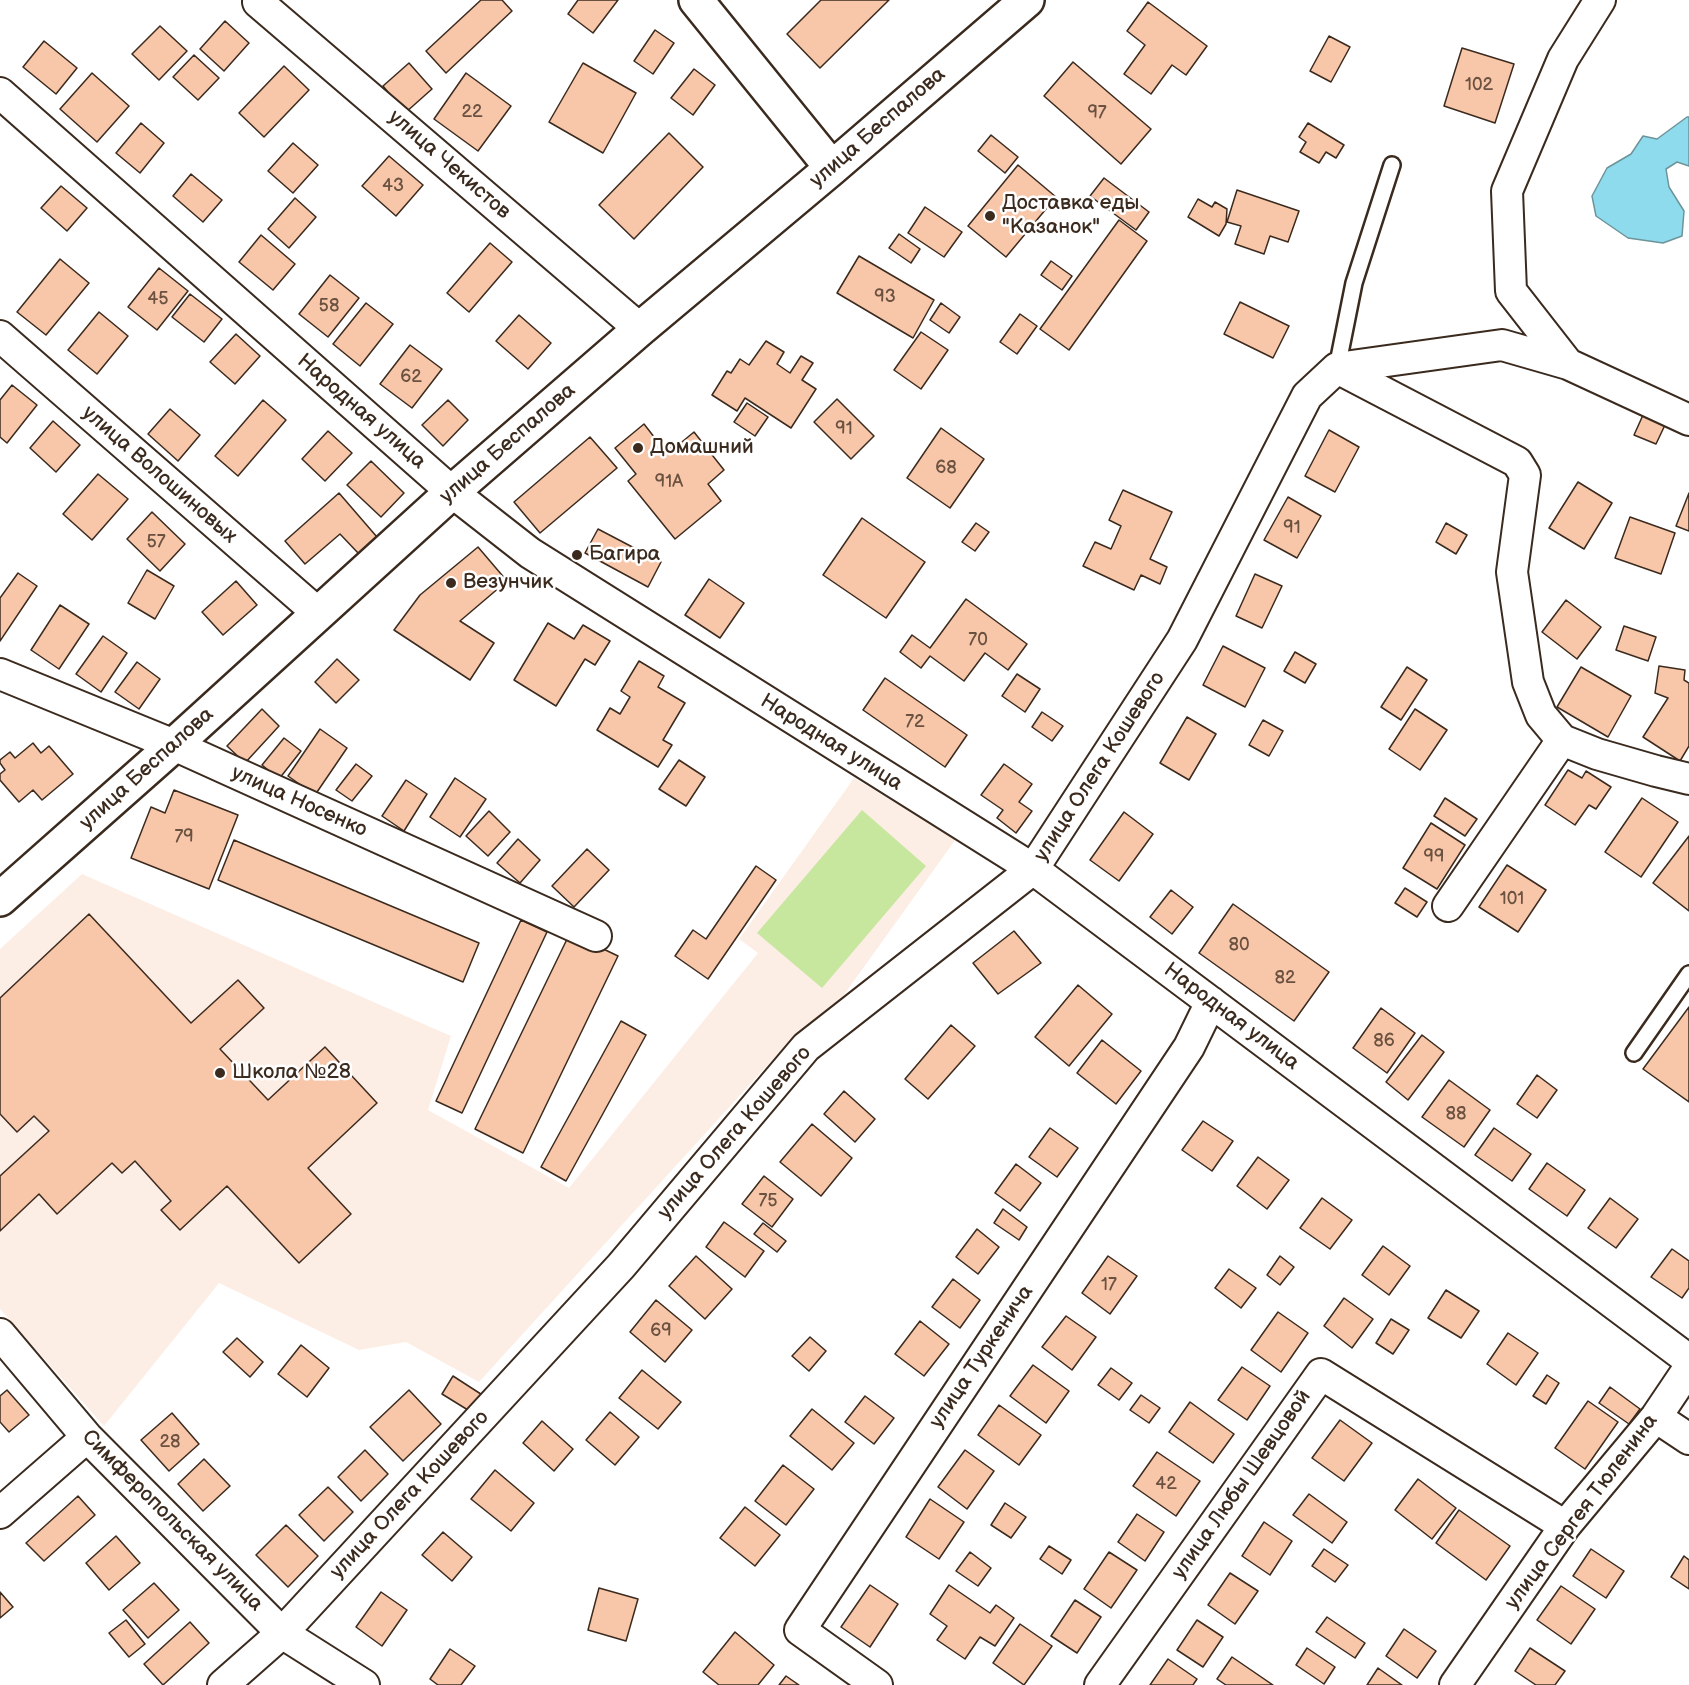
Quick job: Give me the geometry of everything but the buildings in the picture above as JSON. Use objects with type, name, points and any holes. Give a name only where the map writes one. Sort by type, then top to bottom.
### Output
[{"type":"main road","points":[[696,0],[832,168]]},
{"type":"main road","name":"улица Беспалова","points":[[0,899],[174,745],[452,492],[1027,0]]},
{"type":"street","name":"улица Чекистов","points":[[259,0],[258,2],[640,329]]},
{"type":"street","points":[[1568,364],[1511,291],[1507,191],[1563,59],[1600,0]]},
{"type":"street","name":"Народная улица","points":[[0,93],[452,492],[530,553],[1033,870],[1689,1360]]},
{"type":"street","name":"улица Волошиновых","points":[[0,336],[319,614]]},
{"type":"street","points":[[1338,368],[1502,345],[1568,364],[1689,420]]},
{"type":"street","points":[[1338,368],[1517,462],[1525,475],[1512,572],[1528,682],[1541,715],[1562,740],[1607,757],[1689,779]]},
{"type":"street","name":"улица Олега Кошевого","points":[[224,1685],[282,1633],[621,1266],[806,1047],[1033,870],[1182,640],[1307,396],[1338,368]]},
{"type":"street","name":"улица Носенко","points":[[0,674],[174,745],[596,936]]},
{"type":"street","points":[[1448,906],[1562,740]]},
{"type":"street","name":"улица Туркенича","points":[[877,1685],[800,1630],[1189,1047],[1211,1002]]},
{"type":"street","name":"Симферопольская улица","points":[[0,1334],[87,1437],[282,1633],[364,1685]]},
{"type":"street","name":"улица Сергея Тюленина","points":[[1455,1685],[1565,1527],[1656,1417],[1689,1368]]},
{"type":"street","name":"улица Любы Шевцовой","points":[[1100,1685],[1321,1374],[1565,1527]]},
{"type":"street","points":[[1656,1417],[1689,1439]]},
{"type":"street","points":[[0,1513],[87,1437]]},
{"type":"lane","points":[[1338,368],[1354,283],[1392,165]]},
{"type":"lane","points":[[1634,1053],[1689,974]]},
{"type":"shaded area","name":"Школа №28","points":[[854,778],[956,839],[833,1010],[794,1036],[479,1382],[406,1342],[359,1350],[219,1283],[104,1426],[0,1309],[0,949],[82,874],[451,1036],[428,1110],[569,1188],[758,953],[739,939]]},
{"type":"green space","points":[[862,810],[926,866],[822,988],[757,933]]},
{"type":"water","points":[[1689,117],[1689,166],[1677,162],[1666,169],[1669,187],[1684,211],[1682,236],[1663,243],[1628,238],[1596,216],[1592,196],[1607,168],[1631,154],[1643,136],[1657,139]]},
{"type":"place","name":"Доставка еды \"Казанок\"","points":[[990,216]]},
{"type":"place","name":"Домашний","points":[[638,448]]},
{"type":"place","name":"Багира","points":[[577,555]]},
{"type":"place","name":"Везунчик","points":[[451,583]]},
{"type":"place","name":"Школа №28","points":[[220,1073]]}]
